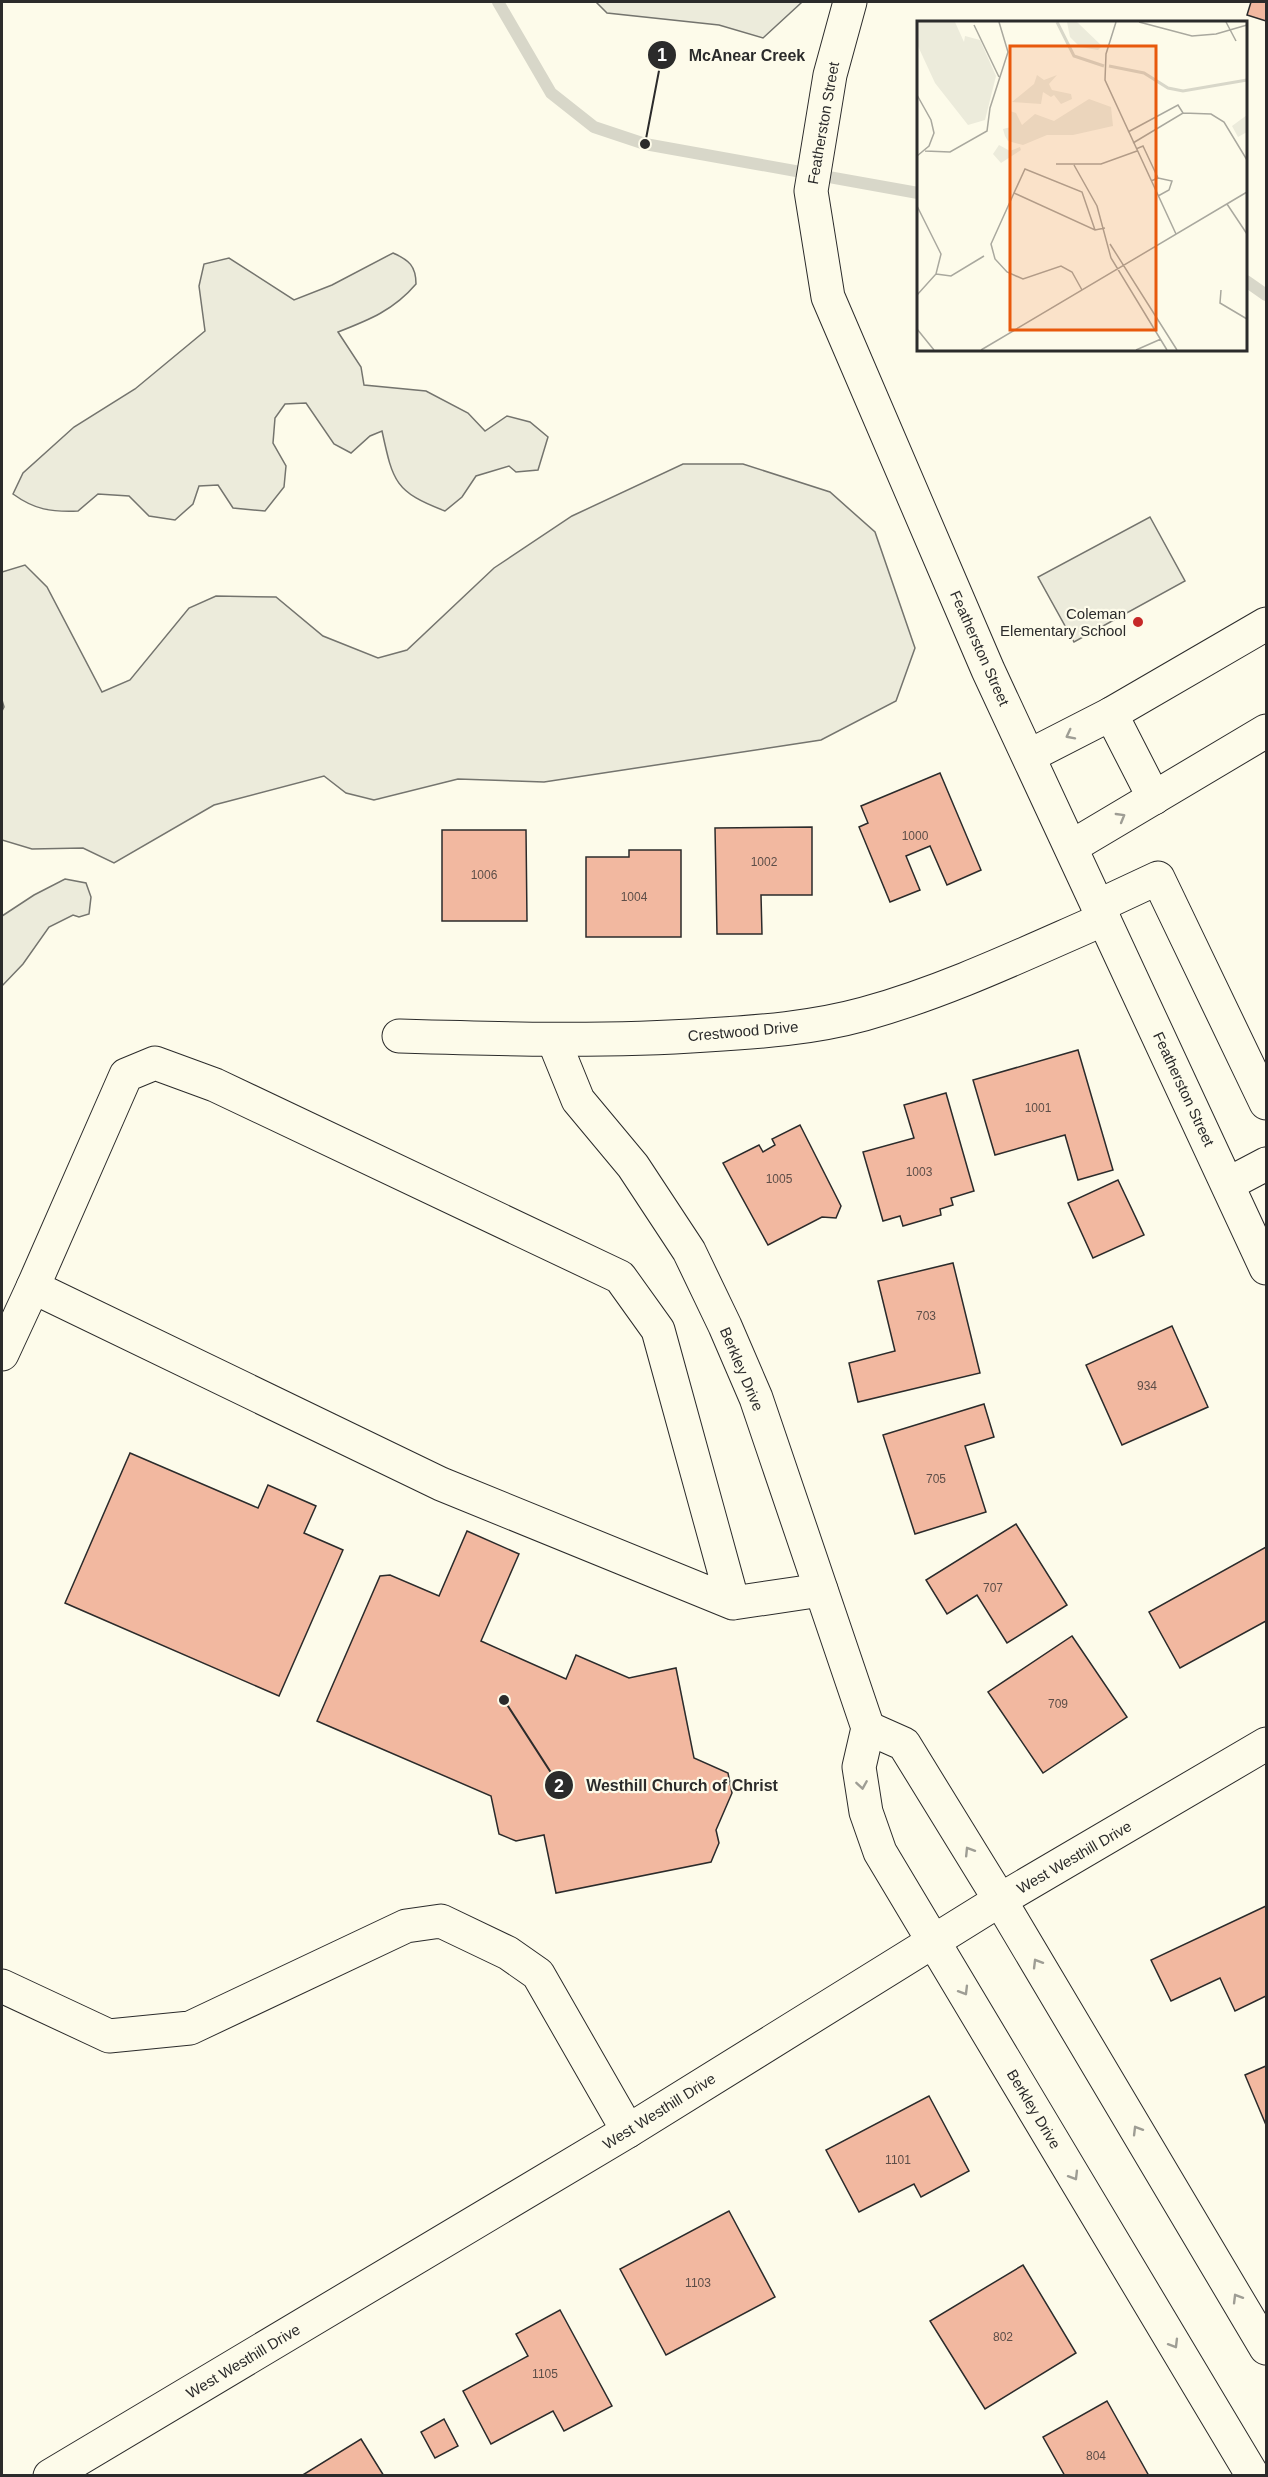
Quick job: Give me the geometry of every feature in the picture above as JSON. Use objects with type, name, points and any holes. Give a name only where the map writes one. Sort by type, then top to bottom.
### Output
[{"type":"street","name":"Featherston Street","points":[[850,2],[830,75],[811,191],[828,297],[988,670],[1266,1268]]},
{"type":"street","points":[[1029,756],[1111,714],[1266,624]]},
{"type":"street","points":[[1111,714],[1154,798]]},
{"type":"street","points":[[1071,847],[1266,731]]},
{"type":"street","name":"Crestwood Drive","points":[[399,1036],[554,1041],[669,1038],[786,1030],[864,1014],[941,988],[1101,912],[1158,878],[1266,1103]]},
{"type":"street","name":"Berkley Drive","points":[[554,1041],[578,1100],[633,1166],[689,1251],[756,1398],[868,1728],[859,1767],[866,1812],[880,1852],[1253,2475]]},
{"type":"street","points":[[2,1354],[126,1075],[155,1063],[215,1085],[620,1277],[658,1330],[733,1603]]},
{"type":"street","points":[[1228,1184],[1266,1164]]},
{"type":"street","points":[[33,1287],[441,1484],[733,1603],[821,1590]]},
{"type":"street","points":[[868,1728],[904,1744],[1000,1900],[1266,2348]]},
{"type":"street","name":"West Westhill Drive","points":[[50,2475],[628,2131],[1000,1900],[1266,1744]]},
{"type":"street","points":[[2,1986],[109,2036],[190,2028],[406,1926],[441,1921],[508,1953],[538,1974],[628,2131]]},
{"type":"shaded area","points":[[596,2],[801,3],[763,38],[719,25],[607,13]]},
{"type":"shaded area","points":[[393,253],[403,258],[413,268],[416,284],[390,307],[338,332],[361,367],[364,385],[426,391],[468,413],[485,431],[507,416],[530,422],[548,437],[538,470],[516,472],[509,466],[476,476],[462,497],[445,511],[416,498],[399,483],[389,462],[382,431],[370,436],[351,453],[334,444],[306,403],[285,404],[275,418],[273,443],[286,466],[284,487],[265,511],[233,508],[218,485],[199,486],[193,504],[175,520],[149,516],[129,496],[98,494],[78,511],[68,511],[36,507],[13,494],[23,473],[74,427],[135,389],[205,331],[199,286],[204,264],[229,258],[294,300],[332,285]]},
{"type":"shaded area","points":[[683,464],[743,464],[830,492],[875,532],[915,648],[896,701],[821,740],[544,782],[458,779],[374,800],[346,793],[324,776],[214,805],[114,863],[83,848],[32,849],[2,840],[2,711],[4,707],[2,700],[2,572],[25,565],[47,587],[102,692],[130,680],[189,608],[216,596],[276,597],[323,636],[378,658],[407,650],[494,568],[572,516]]},
{"type":"shaded area","points":[[1150,517],[1185,581],[1074,642],[1038,577]]},
{"type":"shaded area","points":[[65,879],[86,883],[91,897],[89,914],[79,917],[73,915],[49,927],[23,964],[2,986],[2,916],[34,895]]},
{"type":"building","points":[[1251,2],[1266,2],[1266,21],[1247,15]]},
{"type":"building","points":[[940,773],[981,870],[947,885],[930,846],[906,856],[920,890],[890,902],[859,827],[868,823],[861,806]]},
{"type":"building","points":[[812,827],[812,895],[761,895],[762,934],[717,934],[715,828]]},
{"type":"building","points":[[442,830],[526,830],[527,921],[442,921]]},
{"type":"building","points":[[629,850],[681,850],[681,937],[586,937],[586,857],[629,857]]},
{"type":"building","points":[[1078,1050],[1113,1170],[1078,1180],[1065,1135],[995,1155],[973,1080]]},
{"type":"building","points":[[946,1093],[974,1191],[951,1198],[953,1205],[940,1209],[941,1215],[903,1226],[900,1216],[883,1221],[863,1152],[914,1138],[904,1105]]},
{"type":"building","points":[[800,1125],[841,1206],[836,1218],[822,1217],[768,1245],[723,1163],[759,1145],[763,1152],[775,1145],[772,1139]]},
{"type":"building","points":[[1118,1180],[1144,1235],[1093,1258],[1068,1203]]},
{"type":"building","points":[[953,1263],[980,1373],[858,1402],[849,1363],[895,1351],[878,1281]]},
{"type":"building","points":[[1172,1326],[1208,1407],[1122,1445],[1086,1365]]},
{"type":"building","points":[[984,1404],[994,1437],[965,1446],[986,1512],[915,1534],[883,1435]]},
{"type":"building","points":[[130,1453],[258,1508],[268,1485],[316,1506],[304,1533],[343,1550],[279,1696],[65,1603]]},
{"type":"building","points":[[1016,1524],[1067,1605],[1007,1643],[977,1595],[947,1614],[926,1580]]},
{"type":"building","points":[[467,1531],[519,1554],[481,1641],[566,1679],[576,1655],[629,1678],[676,1668],[694,1758],[728,1773],[732,1793],[716,1830],[719,1843],[711,1862],[556,1893],[544,1835],[516,1841],[499,1834],[491,1796],[317,1721],[380,1576],[390,1575],[439,1596]]},
{"type":"building","points":[[1266,1547],[1266,1621],[1180,1668],[1149,1612]]},
{"type":"building","points":[[1072,1636],[1127,1717],[1043,1773],[988,1692]]},
{"type":"building","points":[[1266,1906],[1266,1996],[1235,2011],[1220,1978],[1171,2001],[1151,1960]]},
{"type":"building","points":[[1266,2066],[1266,2125],[1245,2075]]},
{"type":"building","points":[[929,2096],[969,2171],[921,2197],[914,2184],[859,2212],[826,2150]]},
{"type":"building","points":[[729,2211],[775,2297],[666,2355],[620,2269]]},
{"type":"building","points":[[1023,2265],[1076,2353],[985,2409],[930,2321]]},
{"type":"building","points":[[560,2310],[612,2406],[564,2431],[553,2411],[491,2444],[463,2391],[528,2356],[516,2334]]},
{"type":"building","points":[[1107,2401],[1149,2476],[1065,2476],[1043,2437]]},
{"type":"building","points":[[444,2419],[458,2446],[435,2458],[421,2432]]},
{"type":"building","points":[[361,2439],[384,2476],[301,2476]]},
{"type":"waterway","points":[[498,2],[551,93],[594,127],[645,144],[917,193]]},
{"type":"waterway","points":[[1247,282],[1266,295]]},
{"type":"place","name":"McAnear Creek","points":[[645,144]]},
{"type":"place","name":"Coleman Elementary School","points":[[1138,622]]},
{"type":"place","name":"Westhill Church of Christ","points":[[504,1700]]}]
